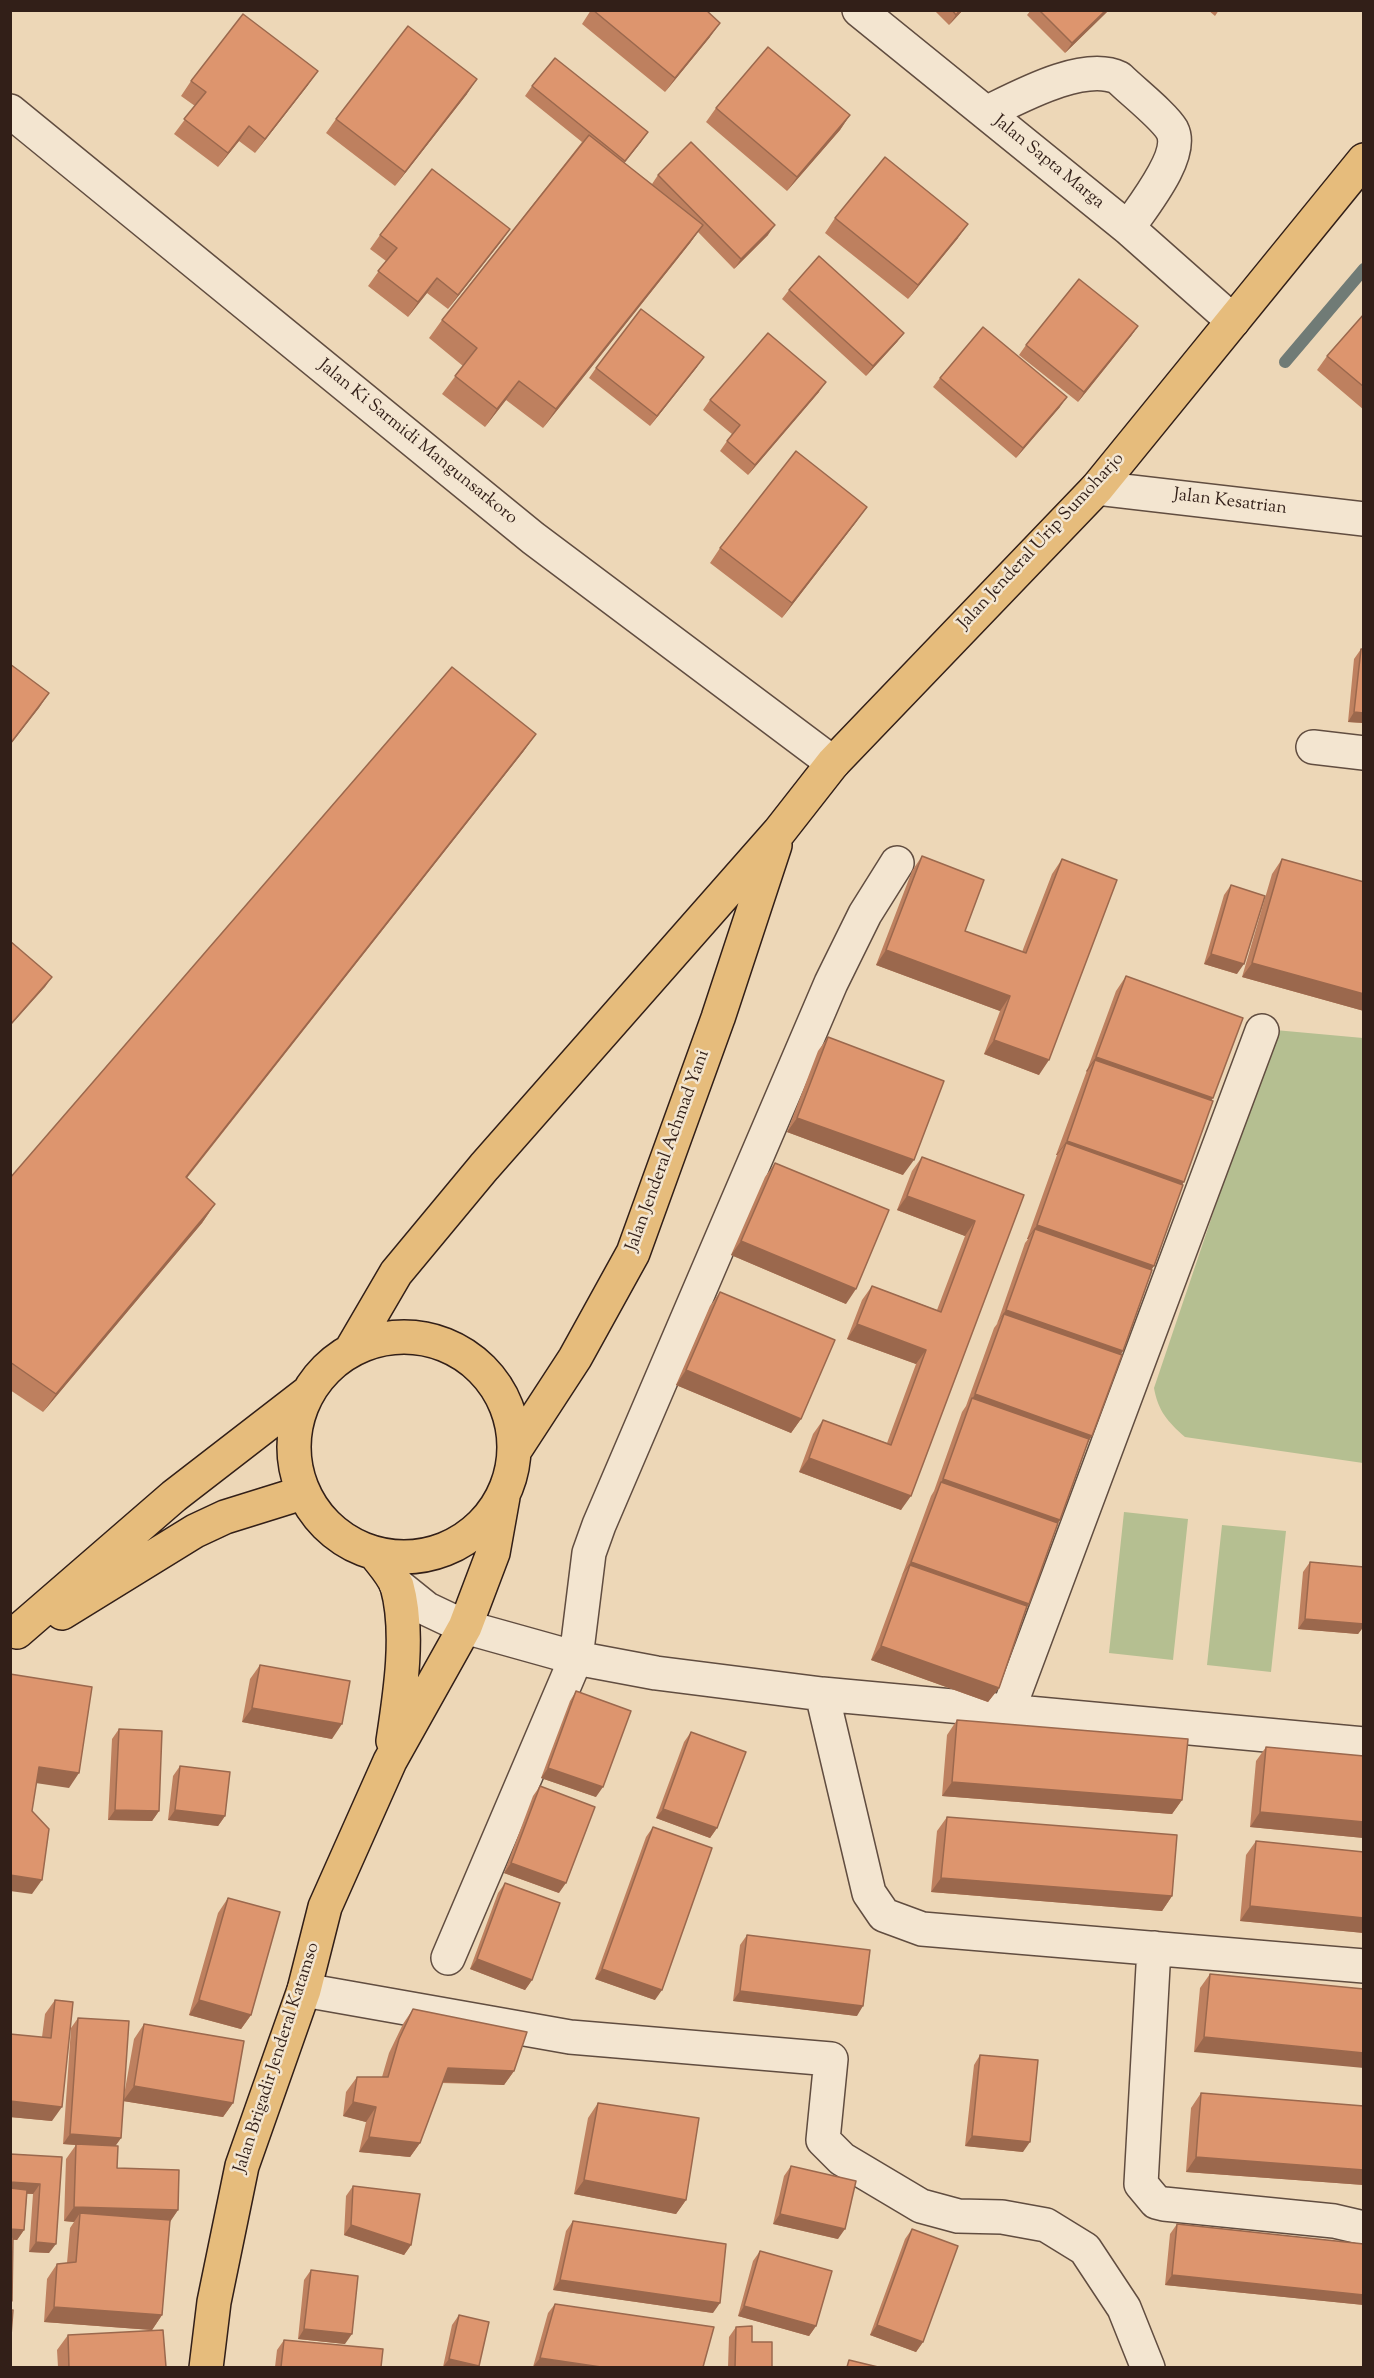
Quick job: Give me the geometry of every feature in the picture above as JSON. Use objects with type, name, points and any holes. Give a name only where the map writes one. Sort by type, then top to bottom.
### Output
[{"type":"main road","name":"Jalan Jenderal Urip Sumoharjo","points":[[351,1350],[396,1273],[429,1233],[779,832],[833,763],[1097,488],[1364,160]]},
{"type":"main road","name":"Jalan Jenderal Achmad Yani","points":[[515,1450],[575,1358],[633,1253],[718,1018],[779,832]]},
{"type":"main road","points":[[14,1634],[174,1496],[306,1394],[326,1368],[351,1350],[388,1338],[426,1339],[462,1353],[491,1379],[509,1412],[515,1450],[512,1474],[503,1497],[493,1553],[465,1627],[390,1761]]},
{"type":"main road","points":[[306,1394],[295,1426],[293,1460],[302,1493],[319,1519],[342,1540],[376,1555],[414,1557],[450,1548],[480,1527],[503,1497]]},
{"type":"main road","points":[[14,1634],[71,1608],[195,1532],[225,1517],[302,1493]]},
{"type":"main road","points":[[376,1555],[396,1584],[400,1606],[402,1677],[390,1761]]},
{"type":"main road","name":"Jalan Brigadir Jenderal Katamso","points":[[206,2367],[214,2302],[242,2166],[304,1990],[325,1907],[390,1761]]},
{"type":"street","name":"Jalan Sapta Marga","points":[[859,10],[1128,228],[1233,321]]},
{"type":"street","points":[[986,113],[1054,83],[1090,73],[1109,73],[1119,78],[1171,130],[1176,145],[1172,159],[1128,228]]},
{"type":"street","name":"Jalan Ki Sarmidi Mangunsarkoro","points":[[10,111],[533,538],[833,763]]},
{"type":"street","name":"Jalan Kesatrian","points":[[1097,488],[1364,519]]},
{"type":"street","points":[[1313,747],[1364,753]]},
{"type":"street","points":[[448,1958],[576,1658],[589,1553],[599,1525],[831,983],[865,914],[897,863]]},
{"type":"street","points":[[1008,1712],[1262,1031]]},
{"type":"street","points":[[396,1584],[427,1609],[465,1627],[576,1658],[656,1673],[822,1694],[1364,1744]]},
{"type":"street","points":[[822,1694],[869,1893],[884,1915],[922,1929],[1364,1966]]},
{"type":"street","points":[[1154,1948],[1142,2184],[1148,2193],[1164,2204],[1334,2221],[1364,2228]]},
{"type":"street","points":[[304,1990],[570,2037],[831,2059],[823,2140],[842,2159],[921,2206],[958,2216],[1002,2217],[1046,2225],[1085,2249],[1124,2308],[1148,2367]]},
{"type":"green space","points":[[1275,1030],[1363,1038],[1363,1463],[1185,1437],[1165,1416],[1154,1388]]},
{"type":"green space","points":[[1124,1512],[1188,1519],[1173,1660],[1109,1653]]},
{"type":"green space","points":[[1222,1525],[1286,1531],[1271,1672],[1207,1665]]},
{"type":"building","points":[[593,10],[706,10],[720,23],[675,78]]},
{"type":"building","points":[[1039,10],[1106,10],[1072,43]]},
{"type":"building","points":[[243,14],[318,71],[265,139],[249,126],[228,153],[184,119],[206,92],[191,81]]},
{"type":"building","points":[[408,26],[477,79],[405,172],[336,119]]},
{"type":"building","points":[[768,47],[850,115],[797,177],[716,108]]},
{"type":"building","points":[[555,58],[648,132],[625,161],[532,86]]},
{"type":"building","points":[[589,135],[703,225],[556,409],[519,381],[497,409],[455,376],[477,348],[442,320]]},
{"type":"building","points":[[691,142],[775,225],[741,259],[658,175]]},
{"type":"building","points":[[885,157],[968,224],[918,285],[835,218]]},
{"type":"building","points":[[432,169],[510,229],[458,295],[437,278],[418,302],[378,271],[397,248],[380,235]]},
{"type":"building","points":[[819,256],[904,333],[873,366],[789,290]]},
{"type":"building","points":[[1079,279],[1138,326],[1084,392],[1026,345]]},
{"type":"building","points":[[641,309],[704,357],[657,416],[596,368]]},
{"type":"building","points":[[1364,314],[1364,387],[1327,356]]},
{"type":"building","points":[[983,327],[1067,397],[1023,448],[940,378]]},
{"type":"building","points":[[768,333],[826,382],[755,465],[727,441],[740,425],[710,400]]},
{"type":"building","points":[[796,451],[867,507],[792,603],[720,548]]},
{"type":"building","points":[[1361,649],[1364,649],[1364,713],[1354,712]]},
{"type":"building","points":[[10,664],[49,693],[10,744]]},
{"type":"building","points":[[452,667],[536,734],[186,1177],[215,1204],[56,1394],[10,1362],[10,1178]]},
{"type":"building","points":[[922,856],[984,880],[965,931],[1026,953],[1062,859],[1117,880],[1049,1060],[994,1040],[1010,996],[886,950]]},
{"type":"building","points":[[1282,859],[1364,882],[1364,994],[1252,963]]},
{"type":"building","points":[[1231,885],[1265,896],[1244,964],[1211,954]]},
{"type":"building","points":[[10,941],[52,977],[10,1025]]},
{"type":"building","points":[[1126,976],[1243,1018],[1213,1098],[1096,1057]]},
{"type":"building","points":[[828,1037],[944,1081],[914,1160],[797,1118]]},
{"type":"building","points":[[1095,1060],[1213,1101],[1184,1182],[1067,1141]]},
{"type":"building","points":[[1066,1143],[1183,1185],[1154,1266],[1037,1225]]},
{"type":"building","points":[[922,1157],[1024,1195],[911,1496],[809,1458],[823,1420],[891,1445],[926,1350],[857,1324],[872,1286],[941,1312],[975,1221],[907,1196]]},
{"type":"building","points":[[775,1163],[889,1210],[856,1289],[741,1241]]},
{"type":"building","points":[[1035,1229],[1152,1270],[1123,1351],[1006,1310]]},
{"type":"building","points":[[720,1292],[835,1340],[801,1419],[686,1370]]},
{"type":"building","points":[[1004,1314],[1122,1355],[1092,1436],[975,1394]]},
{"type":"building","points":[[972,1398],[1089,1439],[1060,1520],[943,1479]]},
{"type":"building","points":[[941,1482],[1058,1523],[1029,1604],[911,1562]]},
{"type":"building","points":[[1310,1562],[1364,1567],[1364,1624],[1305,1619]]},
{"type":"building","points":[[910,1565],[1027,1606],[999,1688],[881,1646]]},
{"type":"building","points":[[260,1665],[350,1681],[342,1724],[252,1708]]},
{"type":"building","points":[[10,1674],[92,1687],[79,1773],[39,1767],[32,1811],[49,1829],[42,1880],[10,1875]]},
{"type":"building","points":[[576,1691],[631,1711],[603,1787],[548,1768]]},
{"type":"building","points":[[957,1720],[1188,1739],[1182,1800],[952,1782]]},
{"type":"building","points":[[119,1729],[162,1731],[159,1811],[115,1810]]},
{"type":"building","points":[[691,1732],[746,1752],[717,1828],[663,1809]]},
{"type":"building","points":[[1266,1747],[1364,1756],[1364,1822],[1260,1812]]},
{"type":"building","points":[[180,1766],[230,1772],[225,1816],[175,1810]]},
{"type":"building","points":[[540,1786],[595,1807],[566,1883],[511,1863]]},
{"type":"building","points":[[947,1817],[1177,1835],[1172,1896],[941,1878]]},
{"type":"building","points":[[653,1827],[712,1848],[662,1990],[602,1969]]},
{"type":"building","points":[[1256,1841],[1364,1852],[1364,1918],[1250,1906]]},
{"type":"building","points":[[505,1883],[560,1903],[532,1980],[477,1959]]},
{"type":"building","points":[[228,1898],[280,1912],[251,2015],[199,2000]]},
{"type":"building","points":[[747,1935],[870,1950],[863,2006],[740,1991]]},
{"type":"building","points":[[1210,1974],[1364,1989],[1364,2053],[1204,2037]]},
{"type":"building","points":[[55,2000],[73,2002],[62,2107],[10,2101],[10,2034],[51,2038]]},
{"type":"building","points":[[413,2009],[527,2032],[514,2071],[448,2068],[420,2143],[369,2137],[376,2107],[353,2102],[357,2077],[388,2077],[399,2039]]},
{"type":"building","points":[[78,2018],[129,2021],[121,2138],[70,2134]]},
{"type":"building","points":[[144,2024],[244,2041],[233,2103],[134,2086]]},
{"type":"building","points":[[980,2055],[1038,2060],[1030,2142],[972,2136]]},
{"type":"building","points":[[1201,2093],[1364,2106],[1364,2170],[1196,2157]]},
{"type":"building","points":[[598,2103],[699,2118],[686,2200],[584,2180]]},
{"type":"building","points":[[76,2144],[118,2146],[117,2168],[179,2170],[178,2210],[74,2207]]},
{"type":"building","points":[[10,2154],[62,2157],[56,2244],[36,2242],[40,2184],[10,2182]]},
{"type":"building","points":[[791,2166],[856,2181],[845,2229],[780,2214]]},
{"type":"building","points":[[353,2186],[420,2194],[411,2245],[351,2225]]},
{"type":"building","points":[[10,2188],[27,2190],[24,2230],[10,2229]]},
{"type":"building","points":[[80,2213],[170,2220],[162,2315],[54,2307],[57,2264],[76,2262]]},
{"type":"building","points":[[573,2221],[726,2244],[720,2303],[560,2280]]},
{"type":"building","points":[[1177,2224],[1364,2244],[1364,2295],[1172,2275]]},
{"type":"building","points":[[912,2229],[958,2246],[923,2342],[877,2325]]},
{"type":"building","points":[[10,2237],[13,2237],[12,2301],[10,2301]]},
{"type":"building","points":[[760,2251],[832,2271],[816,2326],[744,2306]]},
{"type":"building","points":[[311,2270],[358,2276],[352,2334],[304,2329]]},
{"type":"building","points":[[555,2304],[714,2327],[703,2367],[601,2367],[540,2358]]},
{"type":"building","points":[[10,2310],[13,2310],[11,2336],[10,2336]]},
{"type":"building","points":[[459,2315],[489,2322],[479,2366],[449,2359]]},
{"type":"building","points":[[752,2326],[752,2342],[772,2342],[772,2367],[735,2367],[736,2327]]},
{"type":"building","points":[[163,2330],[166,2367],[69,2367],[68,2335]]},
{"type":"building","points":[[284,2340],[383,2349],[381,2367],[281,2367]]},
{"type":"building","points":[[849,2360],[878,2367],[847,2367]]},
{"type":"waterway","points":[[1285,362],[1364,269]]}]
